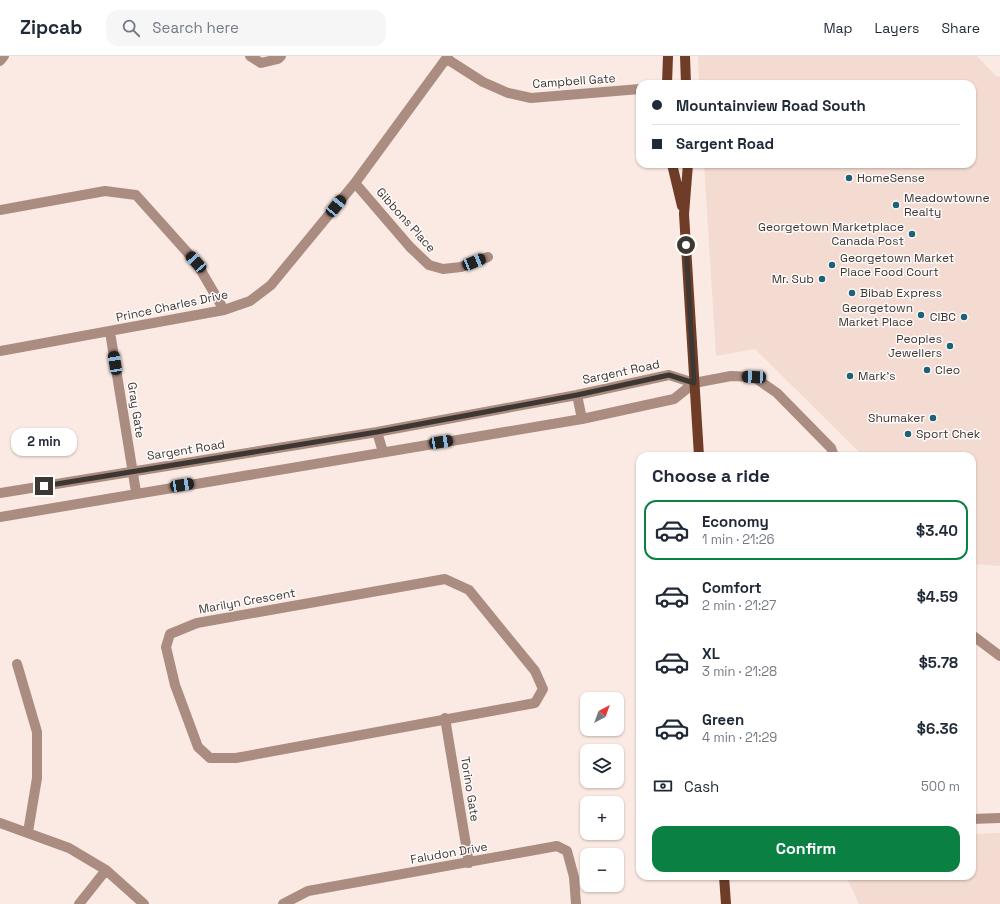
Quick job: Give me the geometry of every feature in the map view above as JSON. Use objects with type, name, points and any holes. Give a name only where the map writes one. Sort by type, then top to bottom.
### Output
[{"type":"main road","points":[[667,80],[668,56]]},
{"type":"main road","points":[[686,56],[686,80]]},
{"type":"main road","points":[[673,168],[684,214]]},
{"type":"main road","points":[[688,168],[684,214],[699,452]]},
{"type":"main road","points":[[724,880],[726,904]]},
{"type":"street","points":[[0,61],[4,56]]},
{"type":"street","points":[[250,56],[261,63],[278,59],[280,56]]},
{"type":"street","name":"Campbell Gate","points":[[448,58],[483,82],[508,93],[531,98],[636,89]]},
{"type":"street","name":"Prince Charles Drive","points":[[0,351],[224,310],[250,301],[271,285],[354,183],[448,58]]},
{"type":"street","name":"Gibbons Place","points":[[354,183],[410,247],[429,265],[443,269],[461,268],[488,257]]},
{"type":"street","points":[[0,210],[105,191],[136,195],[196,262],[224,310]]},
{"type":"street","name":"Gray Gate","points":[[110,332],[136,492]]},
{"type":"street","name":"Sargent Road","points":[[0,493],[377,432],[577,395],[669,375],[694,383]]},
{"type":"street","points":[[0,516],[136,492],[582,419],[674,399],[694,383],[731,376],[754,377],[777,393],[831,448],[832,452]]},
{"type":"street","name":"Sargent Road","points":[[577,395],[582,419]]},
{"type":"street","points":[[377,432],[383,452]]},
{"type":"street","name":"Marilyn Crescent","points":[[445,579],[469,590],[535,671],[543,689],[535,703],[445,718],[236,758],[210,758],[198,747],[174,686],[166,647],[170,634],[197,623],[445,579]]},
{"type":"street","points":[[976,638],[1000,656]]},
{"type":"street","points":[[17,664],[37,732],[37,778],[28,832]]},
{"type":"street","name":"Torino Gate","points":[[445,718],[469,863]]},
{"type":"street","points":[[976,819],[1000,818]]},
{"type":"street","points":[[0,823],[69,848],[106,870],[144,904]]},
{"type":"street","name":"Faludon Drive","points":[[283,904],[308,891],[557,846],[567,851],[574,877],[576,904]]},
{"type":"street","points":[[79,904],[106,870]]},
{"type":"shaded area","points":[[698,56],[977,56],[996,76],[1000,77],[1000,566],[976,564],[976,452],[859,452],[755,349],[716,356],[704,168],[976,168],[976,80],[699,80]]},
{"type":"shaded area","points":[[1000,833],[1000,904],[859,904],[848,880],[976,880],[976,834]]},
{"type":"place","name":"HomeSense","points":[[849,178]]},
{"type":"place","name":"Meadowtowne Realty","points":[[896,205]]},
{"type":"place","name":"Georgetown Marketplace Canada Post","points":[[912,234]]},
{"type":"place","name":"Georgetown Market Place Food Court","points":[[832,265]]},
{"type":"place","name":"Mr. Sub","points":[[822,279]]},
{"type":"place","name":"Bibab Express","points":[[852,293]]},
{"type":"place","name":"Georgetown Market Place","points":[[921,315]]},
{"type":"place","name":"CIBC","points":[[964,317]]},
{"type":"place","name":"Peoples Jewellers","points":[[950,346]]},
{"type":"place","name":"Cleo","points":[[927,370]]},
{"type":"place","name":"Mark's","points":[[850,376]]},
{"type":"place","name":"Shumaker","points":[[933,418]]},
{"type":"place","name":"Sport Chek","points":[[908,434]]},
{"type":"route","points":[[44,486],[377,432],[577,395],[669,375],[694,383],[686,245]]}]
